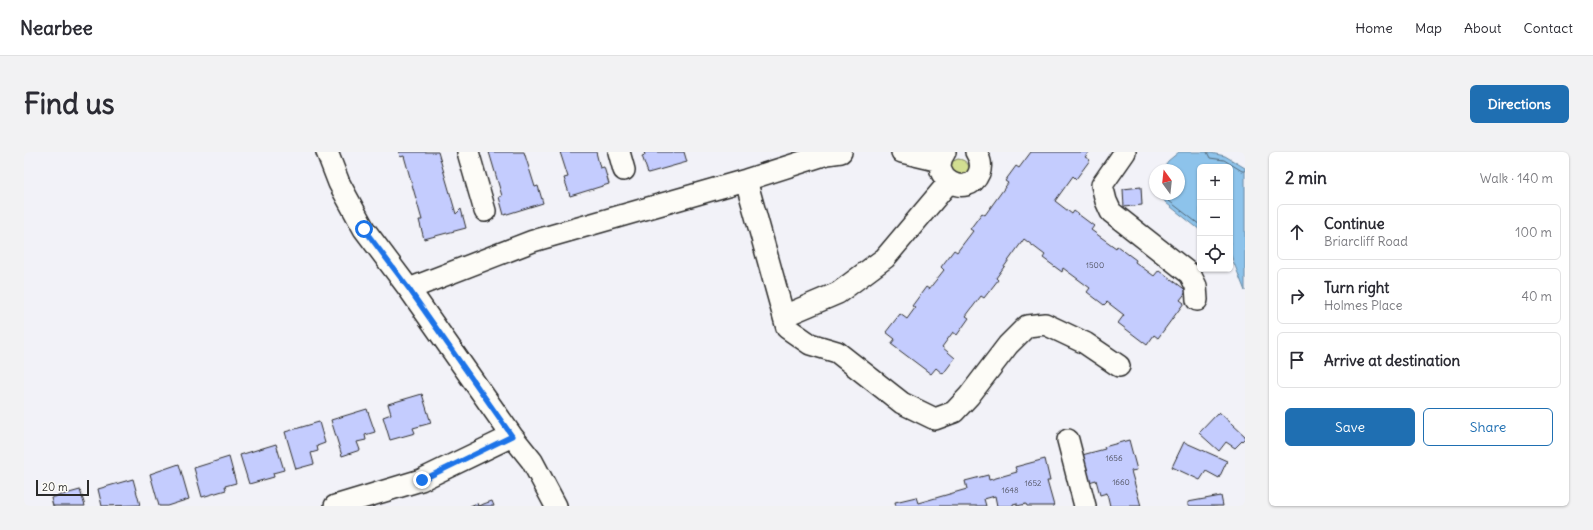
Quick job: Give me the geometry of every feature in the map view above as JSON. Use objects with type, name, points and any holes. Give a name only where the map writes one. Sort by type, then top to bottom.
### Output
[{"type":"street","points":[[327,152],[339,183],[364,229],[409,289],[512,436],[532,461],[556,506]]},
{"type":"street","points":[[468,152],[485,211]]},
{"type":"street","points":[[409,289],[533,241],[746,180],[778,161],[842,152]]},
{"type":"street","points":[[902,152],[943,157],[942,174],[948,182],[962,186],[970,183],[976,178],[981,166],[976,152]]},
{"type":"street","points":[[1125,152],[1102,185],[1110,212],[1190,274],[1196,286],[1197,300]]},
{"type":"street","points":[[746,180],[787,328],[810,344],[837,352],[902,403],[935,419],[954,412],[970,396],[1008,345],[1027,326],[1045,324],[1085,343],[1120,366]]},
{"type":"street","points":[[784,316],[838,293],[885,258],[948,182]]},
{"type":"street","points":[[335,506],[422,480],[512,436]]},
{"type":"street","points":[[1068,440],[1085,506]]},
{"type":"green space","points":[[958,159],[965,161],[969,166],[970,171],[965,180],[948,169],[951,162]]},
{"type":"water","points":[[1179,152],[1206,152],[1225,156],[1245,168],[1245,291],[1233,261],[1233,164],[1197,164],[1197,228],[1164,200],[1185,200],[1185,164],[1166,164]]},
{"type":"building","points":[[399,152],[438,152],[456,214],[461,209],[466,228],[424,239],[419,220],[422,220],[404,156],[400,157]]},
{"type":"building","points":[[489,152],[524,152],[535,187],[538,186],[543,203],[504,215],[499,197],[502,196]]},
{"type":"building","points":[[560,152],[596,152],[600,168],[604,167],[609,184],[570,196],[564,178],[568,177]]},
{"type":"building","points":[[644,152],[684,152],[687,162],[648,173],[642,156],[645,155]]},
{"type":"building","points":[[1031,152],[1089,152],[1085,157],[1090,160],[1076,179],[1073,176],[1055,201],[1072,214],[1074,211],[1094,226],[1091,230],[1116,248],[1117,246],[1154,276],[1159,270],[1187,291],[1180,300],[1184,303],[1158,338],[1154,335],[1147,345],[1118,323],[1124,315],[1107,302],[1104,305],[1087,292],[1090,288],[1063,268],[1062,272],[1043,258],[1045,255],[1024,239],[996,278],[998,280],[984,298],[981,296],[966,316],[969,318],[957,335],[953,332],[942,347],[955,358],[943,374],[936,368],[931,374],[891,344],[895,339],[886,332],[900,314],[907,319],[915,308],[912,306],[926,287],[929,289],[944,270],[941,267],[954,250],[957,252],[973,231],[970,229],[982,213],[985,215],[1008,183],[1005,181],[1016,166],[1019,168]]},
{"type":"building","points":[[1141,187],[1142,205],[1124,207],[1123,189]]},
{"type":"building","points":[[422,394],[431,423],[413,428],[415,433],[390,440],[383,417],[391,414],[388,404]]},
{"type":"building","points":[[367,409],[375,432],[365,435],[366,440],[357,442],[360,450],[342,456],[331,420]]},
{"type":"building","points":[[1219,412],[1245,436],[1245,438],[1235,448],[1226,442],[1219,451],[1199,433]]},
{"type":"building","points":[[319,422],[325,443],[317,446],[318,451],[311,453],[314,464],[296,469],[285,432]]},
{"type":"building","points":[[1129,440],[1137,470],[1131,471],[1141,506],[1110,506],[1107,493],[1100,495],[1096,480],[1089,482],[1082,455],[1105,449],[1104,447]]},
{"type":"building","points":[[1184,442],[1227,461],[1219,478],[1206,471],[1200,480],[1172,467]]},
{"type":"building","points":[[276,444],[284,470],[273,473],[274,477],[249,484],[240,455]]},
{"type":"building","points":[[229,457],[236,483],[225,486],[226,490],[202,497],[194,468]]},
{"type":"building","points":[[1045,459],[1050,481],[1047,481],[1054,506],[1027,506],[1026,504],[1017,506],[1017,503],[1013,504],[1013,506],[997,506],[995,496],[984,499],[986,506],[896,506],[895,502],[916,497],[918,503],[967,489],[965,481],[988,475],[989,480],[1017,472],[1015,467]]},
{"type":"building","points":[[179,464],[189,499],[167,506],[159,506],[150,474]]},
{"type":"building","points":[[133,479],[140,505],[102,506],[98,489]]},
{"type":"building","points":[[80,490],[85,506],[53,506],[51,498]]},
{"type":"building","points":[[1221,496],[1223,506],[1188,506],[1188,502]]},
{"type":"building","points":[[492,501],[494,506],[478,506]]},
{"type":"building","points":[[477,503],[478,506],[470,506]]},
{"type":"route","points":[[364,229],[409,289],[512,436],[422,480]]}]
